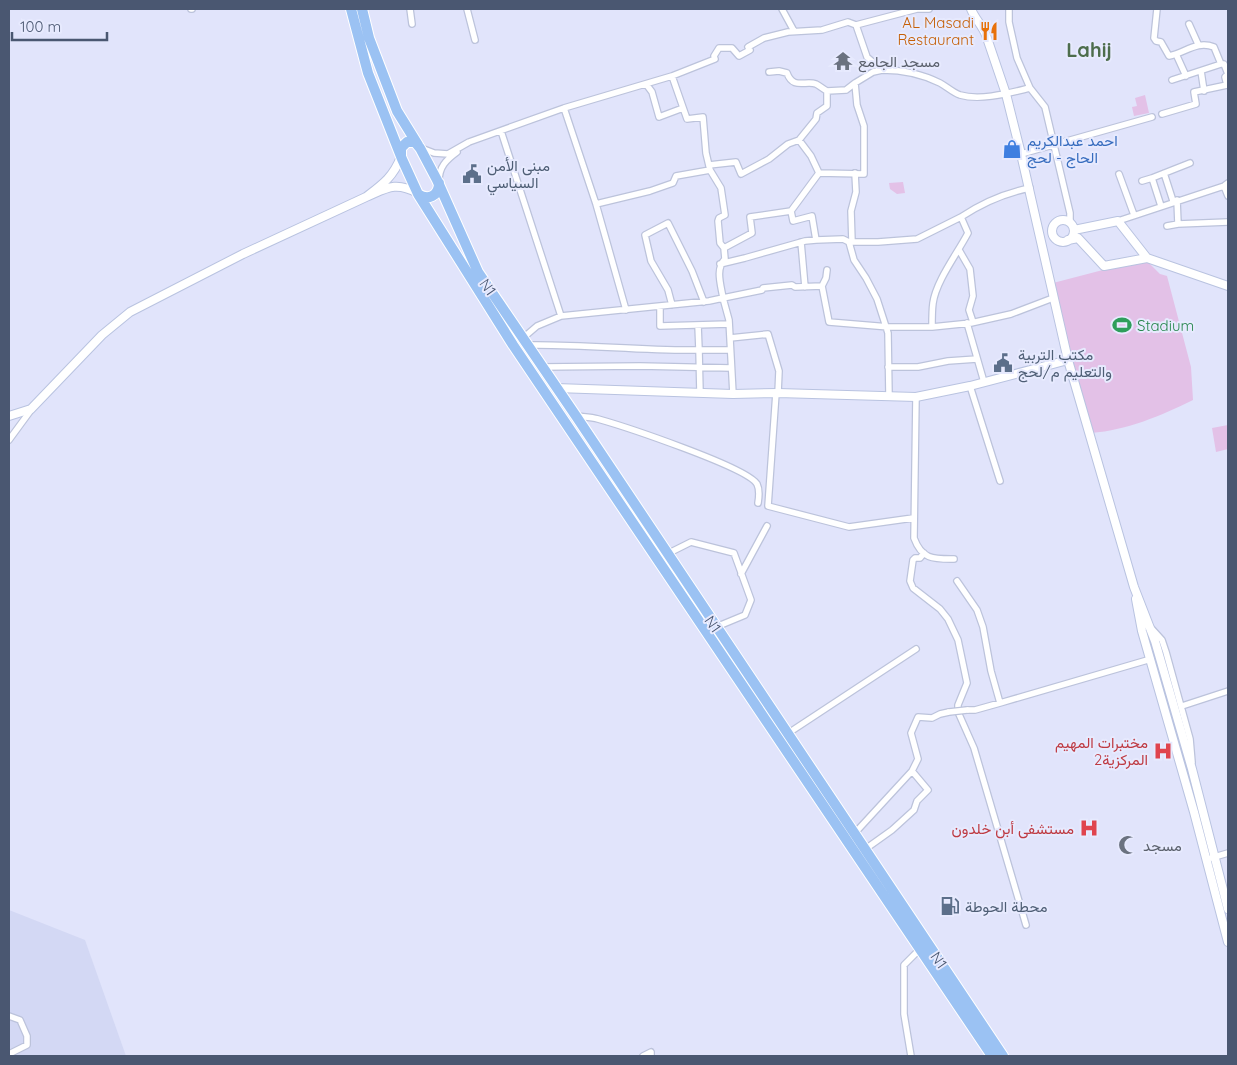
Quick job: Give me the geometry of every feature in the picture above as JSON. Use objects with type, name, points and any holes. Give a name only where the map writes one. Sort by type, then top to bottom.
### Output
[{"type":"highway","name":"N1","points":[[351,9],[368,72],[401,157],[418,194],[513,344],[992,1056]]},
{"type":"highway","points":[[362,9],[369,38],[397,111],[420,148]]},
{"type":"highway","points":[[401,157],[401,148],[407,142],[414,142],[420,148]]},
{"type":"highway","name":"N1","points":[[420,148],[439,183],[478,272],[1003,1056]]},
{"type":"highway","points":[[418,194],[424,197],[431,197],[438,192],[439,183]]},
{"type":"street","points":[[410,9],[412,24]]},
{"type":"street","points":[[467,9],[475,40]]},
{"type":"street","points":[[782,9],[794,31]]},
{"type":"street","points":[[420,148],[434,153],[448,154],[469,142],[564,108],[672,76],[715,59],[714,56],[720,48],[732,48],[739,56],[742,56],[750,50],[748,47],[764,38],[794,31],[822,30],[848,22],[856,25],[917,9],[929,9]]},
{"type":"street","points":[[971,9],[975,19],[984,30],[1006,94],[1039,226],[1053,298],[1068,360],[1134,587],[1141,624],[1151,659],[1228,909]]},
{"type":"street","points":[[1009,9],[1009,22],[1017,58],[1030,88],[1045,107],[1070,212],[1070,222],[1074,230],[1071,238],[1066,241],[1056,239],[1053,236],[1052,227],[1057,221]]},
{"type":"street","points":[[1157,9],[1154,38],[1156,42],[1161,42],[1168,56],[1198,44],[1214,47],[1221,64],[1224,64],[1228,74],[1225,77],[1227,85],[1194,92],[1196,104],[1162,114]]},
{"type":"street","points":[[1188,24],[1198,44]]},
{"type":"street","points":[[856,25],[868,57],[882,70]]},
{"type":"street","points":[[1176,54],[1186,76]]},
{"type":"street","points":[[1172,80],[1221,64]]},
{"type":"street","points":[[769,72],[779,71],[787,74],[789,78],[799,84],[814,83],[827,91],[846,90],[873,72],[882,70],[900,70],[921,76],[942,84],[960,95],[1006,94],[1030,88]]},
{"type":"street","points":[[1201,71],[1204,91]]},
{"type":"street","points":[[672,76],[687,119],[702,117],[706,153],[710,167],[721,188],[725,215],[719,218],[718,221],[720,243],[724,248],[725,259],[720,264],[719,274],[729,324],[733,394]]},
{"type":"street","points":[[819,173],[864,174],[864,126],[857,105],[855,83]]},
{"type":"street","points":[[646,84],[652,92],[659,117],[683,108]]},
{"type":"street","points":[[596,204],[661,188],[673,183],[676,176],[710,167],[736,162],[741,174],[769,159],[788,144],[799,140],[816,119],[817,113],[827,106],[827,91]]},
{"type":"street","points":[[564,108],[596,204],[626,310]]},
{"type":"street","points":[[1021,154],[1152,117]]},
{"type":"street","points":[[501,131],[561,316]]},
{"type":"street","points":[[799,140],[812,156],[819,173]]},
{"type":"street","points":[[439,183],[440,169],[469,142]]},
{"type":"street","points":[[366,197],[389,179],[397,168],[401,157]]},
{"type":"street","points":[[1142,181],[1190,163]]},
{"type":"street","points":[[724,248],[752,233],[750,217],[791,211],[819,173]]},
{"type":"street","points":[[855,173],[856,192],[851,211],[850,242],[854,260],[877,299],[888,333],[889,396]]},
{"type":"street","points":[[1164,173],[1175,201],[1178,224]]},
{"type":"street","points":[[1119,174],[1134,215]]},
{"type":"street","points":[[1152,178],[1161,206]]},
{"type":"street","points":[[1074,230],[1118,221],[1226,184],[1228,196]]},
{"type":"street","points":[[9,440],[31,409],[102,335],[130,312],[243,254],[366,197],[393,186],[411,190],[418,194]]},
{"type":"street","points":[[720,264],[801,242],[816,240],[843,239],[850,242],[917,239],[994,198],[1030,188]]},
{"type":"street","points":[[791,211],[793,221],[812,216],[816,240]]},
{"type":"street","points":[[932,327],[933,302],[940,280],[968,233],[961,217]]},
{"type":"street","points":[[1039,226],[1057,221],[1066,220],[1070,222]]},
{"type":"street","points":[[1118,221],[1147,258]]},
{"type":"street","points":[[1167,226],[1228,222]]},
{"type":"street","points":[[672,305],[668,290],[651,261],[645,235],[668,223],[692,271],[704,302]]},
{"type":"street","points":[[1043,247],[1078,238],[1104,266],[1147,258],[1228,286]]},
{"type":"street","points":[[801,242],[804,287]]},
{"type":"street","points":[[959,250],[970,269],[973,296],[970,323],[977,359],[984,382]]},
{"type":"street","points":[[827,270],[822,286],[829,322],[886,327],[932,327],[970,323],[1011,314],[1053,298]]},
{"type":"street","points":[[730,350],[659,350],[526,342],[537,326],[561,316],[704,302],[762,290],[763,288],[792,285],[795,287],[822,286]]},
{"type":"street","points":[[660,306],[660,326],[729,324]]},
{"type":"street","points":[[698,325],[700,393]]},
{"type":"street","points":[[730,338],[768,334],[779,371],[768,506],[849,527],[913,518]]},
{"type":"street","points":[[888,367],[918,367],[948,361],[977,359]]},
{"type":"street","points":[[556,388],[733,394],[777,393],[916,397],[970,386],[1068,360]]},
{"type":"street","points":[[541,367],[731,368]]},
{"type":"street","points":[[970,386],[1000,480]]},
{"type":"street","points":[[916,397],[914,538],[924,553],[932,559],[954,559]]},
{"type":"street","points":[[9,416],[31,409]]},
{"type":"street","points":[[576,416],[596,418],[702,454],[756,483],[759,491],[758,503]]},
{"type":"street","points":[[741,574],[768,526]]},
{"type":"street","points":[[667,554],[691,542],[734,553],[751,600],[744,615],[716,627]]},
{"type":"street","points":[[924,553],[920,558],[914,558],[913,560],[910,584],[940,609],[954,629],[958,640],[967,683],[958,705],[958,712],[974,748],[1026,926]]},
{"type":"street","points":[[958,581],[977,610],[983,627],[991,670],[1000,703]]},
{"type":"street","points":[[1134,587],[1150,627],[1192,769],[1228,942]]},
{"type":"street","points":[[1150,627],[1165,648],[1191,744],[1192,769]]},
{"type":"street","points":[[786,734],[916,649]]},
{"type":"street","points":[[854,834],[912,771],[918,759],[911,733],[918,718],[932,718],[949,712],[1000,703],[1151,659]]},
{"type":"street","points":[[1182,706],[1228,691]]},
{"type":"street","points":[[864,850],[892,830],[914,810],[917,801],[928,790],[912,771]]},
{"type":"street","points":[[1211,858],[1228,853]]},
{"type":"street","points":[[911,1056],[904,1014],[904,966],[920,949]]},
{"type":"street","points":[[9,1016],[20,1020],[27,1036],[28,1045],[9,1054]]},
{"type":"street","points":[[643,1056],[651,1052],[651,1056]]},
{"type":"shaded area","points":[[1145,95],[1149,113],[1134,116],[1132,107],[1137,106],[1135,98]]},
{"type":"shaded area","points":[[903,182],[905,193],[897,194],[890,189],[889,183]]},
{"type":"shaded area","name":"Stadium","points":[[1145,259],[1160,274],[1167,276],[1191,367],[1193,400],[1144,421],[1118,429],[1091,433],[1053,283]]},
{"type":"shaded area","points":[[1228,425],[1228,449],[1216,452],[1212,428]]},
{"type":"shaded area","points":[[9,910],[85,940],[126,1056],[9,1056]]},
{"type":"place","name":"AL Masadi Restaurant","points":[[989,31]]},
{"type":"place","name":"مسجد الجامع","points":[[843,61]]},
{"type":"place","name":"احمد عبدالكريم الحاج - لحج","points":[[1012,149]]},
{"type":"place","name":"مبنى الأمن السياسي","points":[[472,174]]},
{"type":"place","name":"Stadium","points":[[1122,325]]},
{"type":"place","name":"مكتب التربية والتعليم م/لحج","points":[[1003,363]]},
{"type":"place","name":"مختبرات المهيم المركزية2","points":[[1163,751]]},
{"type":"place","name":"مستشفى أبن خلدون","points":[[1089,828]]},
{"type":"place","name":"مسجد","points":[[1128,845]]},
{"type":"place","name":"محطة الحوطة","points":[[950,906]]},
{"type":"district","name":"Lahij","points":[[1089,49]]}]
